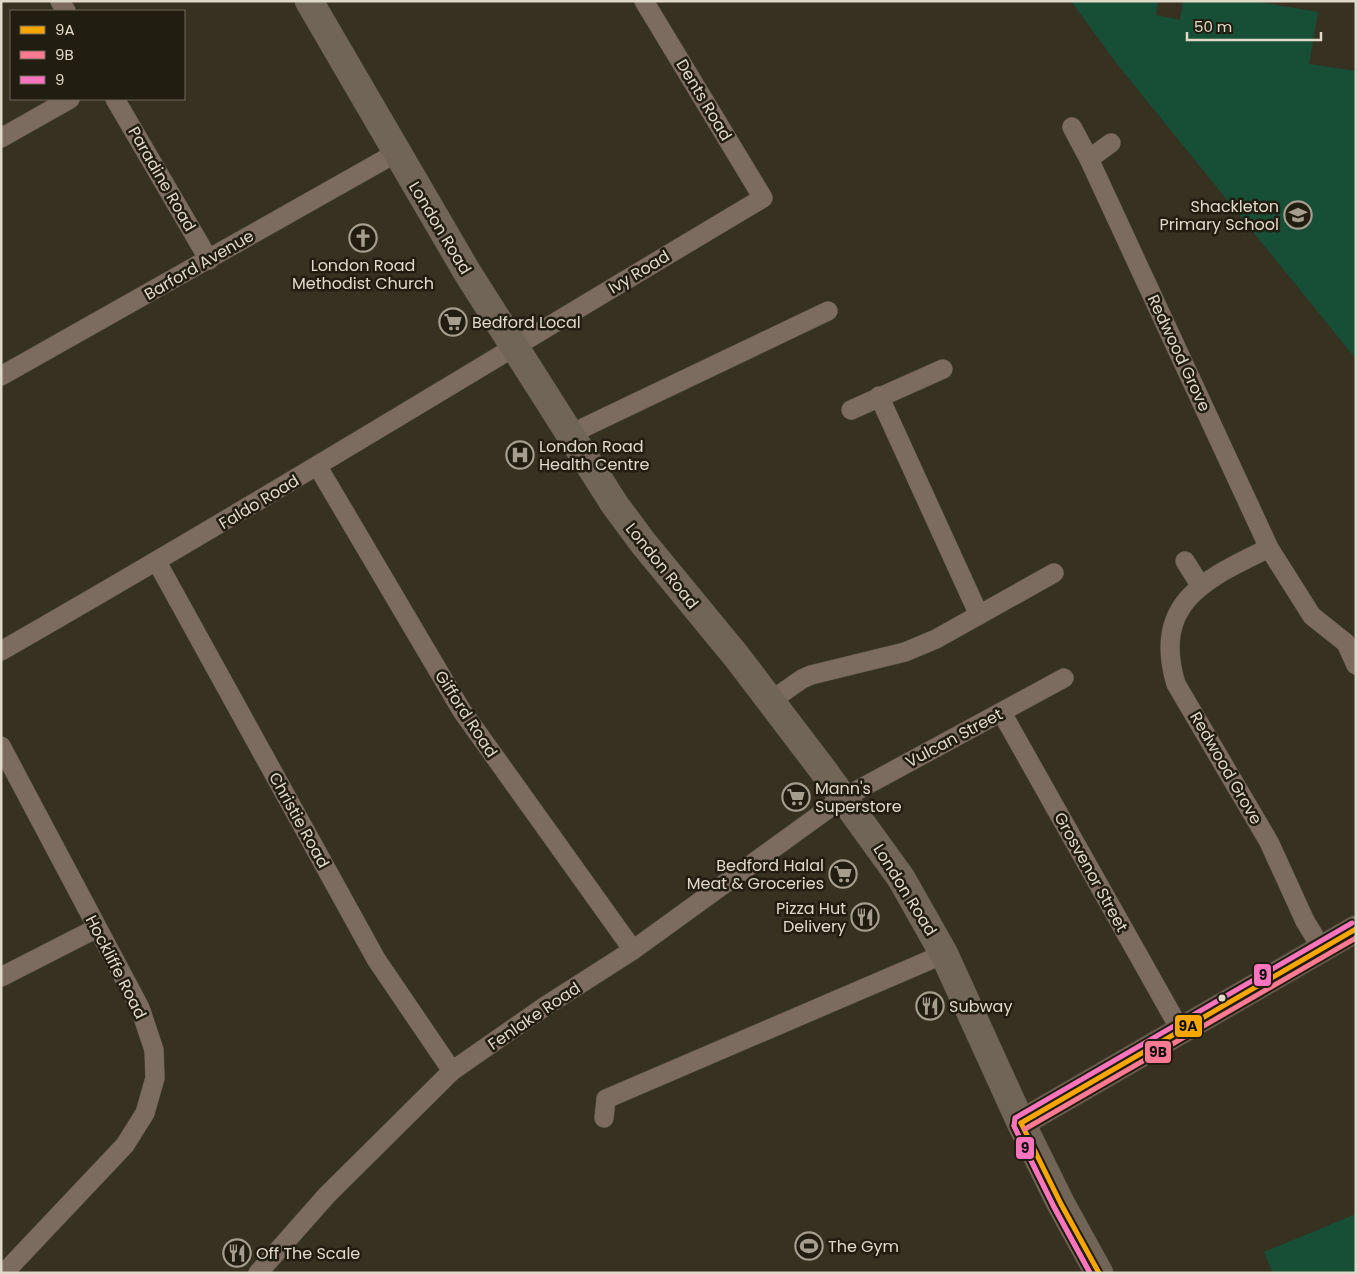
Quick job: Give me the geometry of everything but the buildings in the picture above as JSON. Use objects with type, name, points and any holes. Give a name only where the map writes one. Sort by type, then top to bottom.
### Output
[{"type":"main road","name":"London Road","points":[[318,4],[396,153],[570,437],[644,544],[737,657],[769,702],[844,798],[901,878],[944,954],[1022,1123],[1094,1263]]},
{"type":"street","name":"Dents Road","points":[[644,1],[763,198]]},
{"type":"street","points":[[1,138],[68,100]]},
{"type":"street","name":"Paradine Road","points":[[116,100],[210,260]]},
{"type":"street","name":"Redwood Grove","points":[[1072,127],[1089,159],[1269,548],[1312,616],[1351,640],[1356,665]]},
{"type":"street","points":[[1089,159],[1111,143]]},
{"type":"street","name":"Barford Avenue","points":[[1,376],[210,260],[396,153]]},
{"type":"street","name":"Ivy Road","points":[[514,346],[763,198]]},
{"type":"street","points":[[570,437],[594,423],[828,311]]},
{"type":"street","name":"Faldo Road","points":[[1,651],[318,467],[514,346]]},
{"type":"street","points":[[850,410],[942,369]]},
{"type":"street","points":[[879,396],[979,616]]},
{"type":"street","name":"Gifford Road","points":[[318,467],[462,711],[633,950]]},
{"type":"street","name":"Redwood Grove","points":[[1269,548],[1215,574],[1200,585],[1182,606],[1173,628],[1169,647],[1170,664],[1176,684],[1269,842],[1305,921],[1322,949]]},
{"type":"street","points":[[1185,561],[1200,585]]},
{"type":"street","name":"Christie Road","points":[[157,562],[376,959],[452,1072]]},
{"type":"street","points":[[769,702],[802,679],[905,652],[936,639],[1054,573]]},
{"type":"street","name":"Vulcan Street","points":[[844,798],[866,784],[1002,713],[1064,678]]},
{"type":"street","name":"Grosvenor Street","points":[[1002,713],[1181,1031]]},
{"type":"street","name":"Hockliffe Road","points":[[1,746],[140,1008],[154,1050],[155,1078],[145,1113],[125,1145],[4,1273]]},
{"type":"street","name":"Fenlake Road","points":[[258,1273],[327,1195],[452,1072],[544,1007],[633,950],[844,798]]},
{"type":"street","points":[[1,977],[97,928]]},
{"type":"street","points":[[1022,1123],[1356,929]]},
{"type":"street","points":[[604,1118],[606,1099],[944,954]]},
{"type":"green space","name":"Shackleton Primary School","points":[[1071,1],[1156,1],[1158,2],[1156,15],[1180,20],[1183,1],[1254,1],[1318,12],[1309,64],[1356,71],[1356,359],[1117,64]]},
{"type":"green space","points":[[1356,1214],[1356,1272],[1273,1273],[1264,1252]]},
{"type":"transit line","name":"9","points":[[1090,1273],[1054,1207],[1014,1126],[1015,1118],[1352,923]]},
{"type":"transit line","name":"9A","points":[[1021,1123],[1356,929]]},
{"type":"transit line","name":"9B","points":[[1025,1129],[1356,938]]},
{"type":"transit line","name":"9A","points":[[1021,1123],[1061,1204],[1099,1273]]},
{"type":"transit line","name":"9B","points":[[1014,1126],[1054,1207],[1090,1273]]},
{"type":"place","name":"Shackleton Primary School","points":[[1298,215]]},
{"type":"place","name":"London Road Methodist Church","points":[[363,238]]},
{"type":"place","name":"Bedford Local","points":[[453,322]]},
{"type":"place","name":"London Road Health Centre","points":[[520,455]]},
{"type":"place","name":"Mann's Superstore","points":[[796,797]]},
{"type":"place","name":"Bedford Halal Meat & Groceries","points":[[843,874]]},
{"type":"place","name":"Pizza Hut Delivery","points":[[865,917]]},
{"type":"place","name":"Subway","points":[[930,1006]]},
{"type":"place","name":"The Gym","points":[[809,1246]]},
{"type":"place","name":"Off The Scale","points":[[237,1253]]}]
